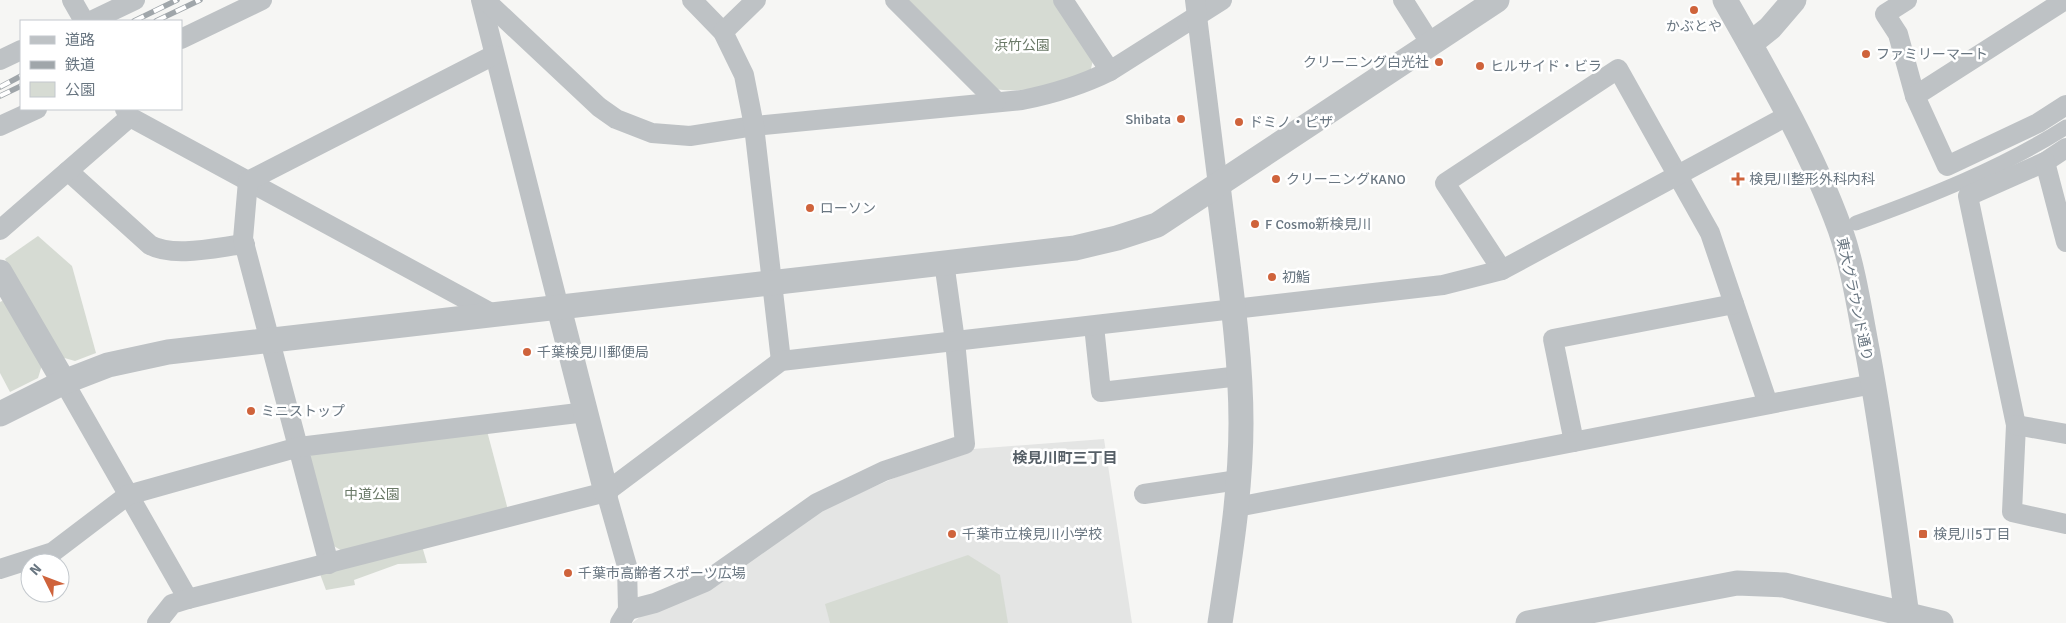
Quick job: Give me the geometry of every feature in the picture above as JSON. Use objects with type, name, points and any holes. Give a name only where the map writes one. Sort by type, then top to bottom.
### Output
[{"type":"street","points":[[72,0],[83,20]]},
{"type":"street","points":[[86,20],[135,0]]},
{"type":"street","points":[[182,40],[262,0]]},
{"type":"street","points":[[483,0],[494,55],[606,492],[627,566],[624,617],[706,582],[817,503],[884,472],[965,444],[955,341],[944,262]]},
{"type":"street","points":[[483,0],[600,107],[616,119],[652,133],[671,135],[714,134],[754,126],[996,101],[1022,100],[1046,95],[1110,71],[1196,8],[1222,0]]},
{"type":"street","points":[[692,0],[723,32],[744,75],[754,126],[770,282],[781,361]]},
{"type":"street","points":[[723,32],[756,0]]},
{"type":"street","points":[[896,0],[996,101]]},
{"type":"street","points":[[1063,0],[1110,71]]},
{"type":"street","points":[[1403,0],[1431,44]]},
{"type":"street","points":[[0,414],[64,382],[108,365],[168,352],[271,342],[493,314],[1074,248],[1117,238],[1157,225],[1498,0]]},
{"type":"street","name":"東大グラウンド通り","points":[[1725,0],[1789,115],[1816,170],[1840,230],[1857,295],[1873,384],[1907,619]]},
{"type":"street","points":[[1750,44],[1770,28],[1794,0]]},
{"type":"street","points":[[1907,0],[1885,14],[1898,34],[1915,96],[1948,166],[2038,123],[2066,105]]},
{"type":"street","points":[[1915,96],[2065,0]]},
{"type":"street","points":[[1196,8],[1240,376],[1241,424],[1237,507],[1220,623]]},
{"type":"street","points":[[0,60],[20,50]]},
{"type":"street","points":[[248,181],[494,55]]},
{"type":"street","points":[[1502,270],[1445,183],[1618,68],[1710,234],[1768,404]]},
{"type":"street","points":[[0,126],[35,110]]},
{"type":"street","points":[[0,230],[68,171],[128,113],[248,181],[493,314]]},
{"type":"street","points":[[157,623],[172,604],[188,599],[606,492],[781,361],[1443,285],[1502,270],[1789,115]]},
{"type":"street","points":[[1856,223],[1957,183],[2039,145],[2066,127]]},
{"type":"street","points":[[2066,148],[2045,162],[1968,196],[2016,425],[2012,512],[2066,524]]},
{"type":"street","points":[[2045,162],[2066,242]]},
{"type":"street","points":[[68,171],[150,245],[159,250],[174,251],[245,244]]},
{"type":"street","points":[[248,181],[243,239],[329,564]]},
{"type":"street","points":[[0,272],[188,599]]},
{"type":"street","points":[[1574,442],[1553,339],[1734,304]]},
{"type":"street","points":[[1094,326],[1101,392],[1240,376]]},
{"type":"street","points":[[1237,507],[1873,384]]},
{"type":"street","points":[[0,569],[53,552],[128,495],[299,447],[586,412]]},
{"type":"street","points":[[2016,425],[2066,434]]},
{"type":"street","points":[[1144,494],[1238,480]]},
{"type":"street","points":[[1528,623],[1585,618],[1737,583],[1784,585],[1907,619],[1941,623]]},
{"type":"shaded area","name":"千葉市立検見川小学校","points":[[1104,439],[1132,623],[632,623],[644,614],[820,510],[899,476],[973,449]]},
{"type":"green space","name":"浜竹公園","points":[[905,0],[1053,0],[1093,60],[1090,73],[1031,89],[993,89]]},
{"type":"green space","points":[[38,236],[72,266],[96,353],[75,361],[61,357],[5,259]]},
{"type":"green space","points":[[4,300],[42,365],[38,378],[10,392],[0,373],[0,302]]},
{"type":"green space","name":"中道公園","points":[[487,431],[508,510],[344,552],[332,545],[309,458],[314,451]]},
{"type":"green space","points":[[422,546],[427,563],[398,564],[354,580],[355,585],[326,590],[320,574]]},
{"type":"green space","points":[[968,555],[1000,575],[1008,623],[830,623],[825,604]]},
{"type":"railway","points":[[136,20],[177,0]]},
{"type":"railway","points":[[158,20],[200,0]]},
{"type":"railway","points":[[0,87],[20,77]]},
{"type":"railway","points":[[0,96],[20,86]]},
{"type":"place","name":"かぶとや","points":[[1694,10]]},
{"type":"place","name":"ファミリーマート","points":[[1866,54]]},
{"type":"place","name":"クリーニング白光社","points":[[1439,62]]},
{"type":"place","name":"ヒルサイド・ビラ","points":[[1480,66]]},
{"type":"place","name":"Shibata","points":[[1181,119]]},
{"type":"place","name":"ドミノ・ピザ","points":[[1239,122]]},
{"type":"place","name":"クリーニングKANO","points":[[1276,179]]},
{"type":"place","name":"検見川整形外科内科","points":[[1738,179]]},
{"type":"place","name":"ローソン","points":[[810,208]]},
{"type":"place","name":"F Cosmo新検見川","points":[[1255,224]]},
{"type":"place","name":"初鮨","points":[[1272,277]]},
{"type":"place","name":"千葉検見川郵便局","points":[[527,352]]},
{"type":"place","name":"ミニストップ","points":[[251,411]]},
{"type":"place","name":"千葉市立検見川小学校","points":[[952,534]]},
{"type":"place","name":"検見川5丁目","points":[[1923,534]]},
{"type":"place","name":"千葉市高齢者スポーツ広場","points":[[568,573]]},
{"type":"district","name":"検見川町三丁目","points":[[1065,458]]}]
